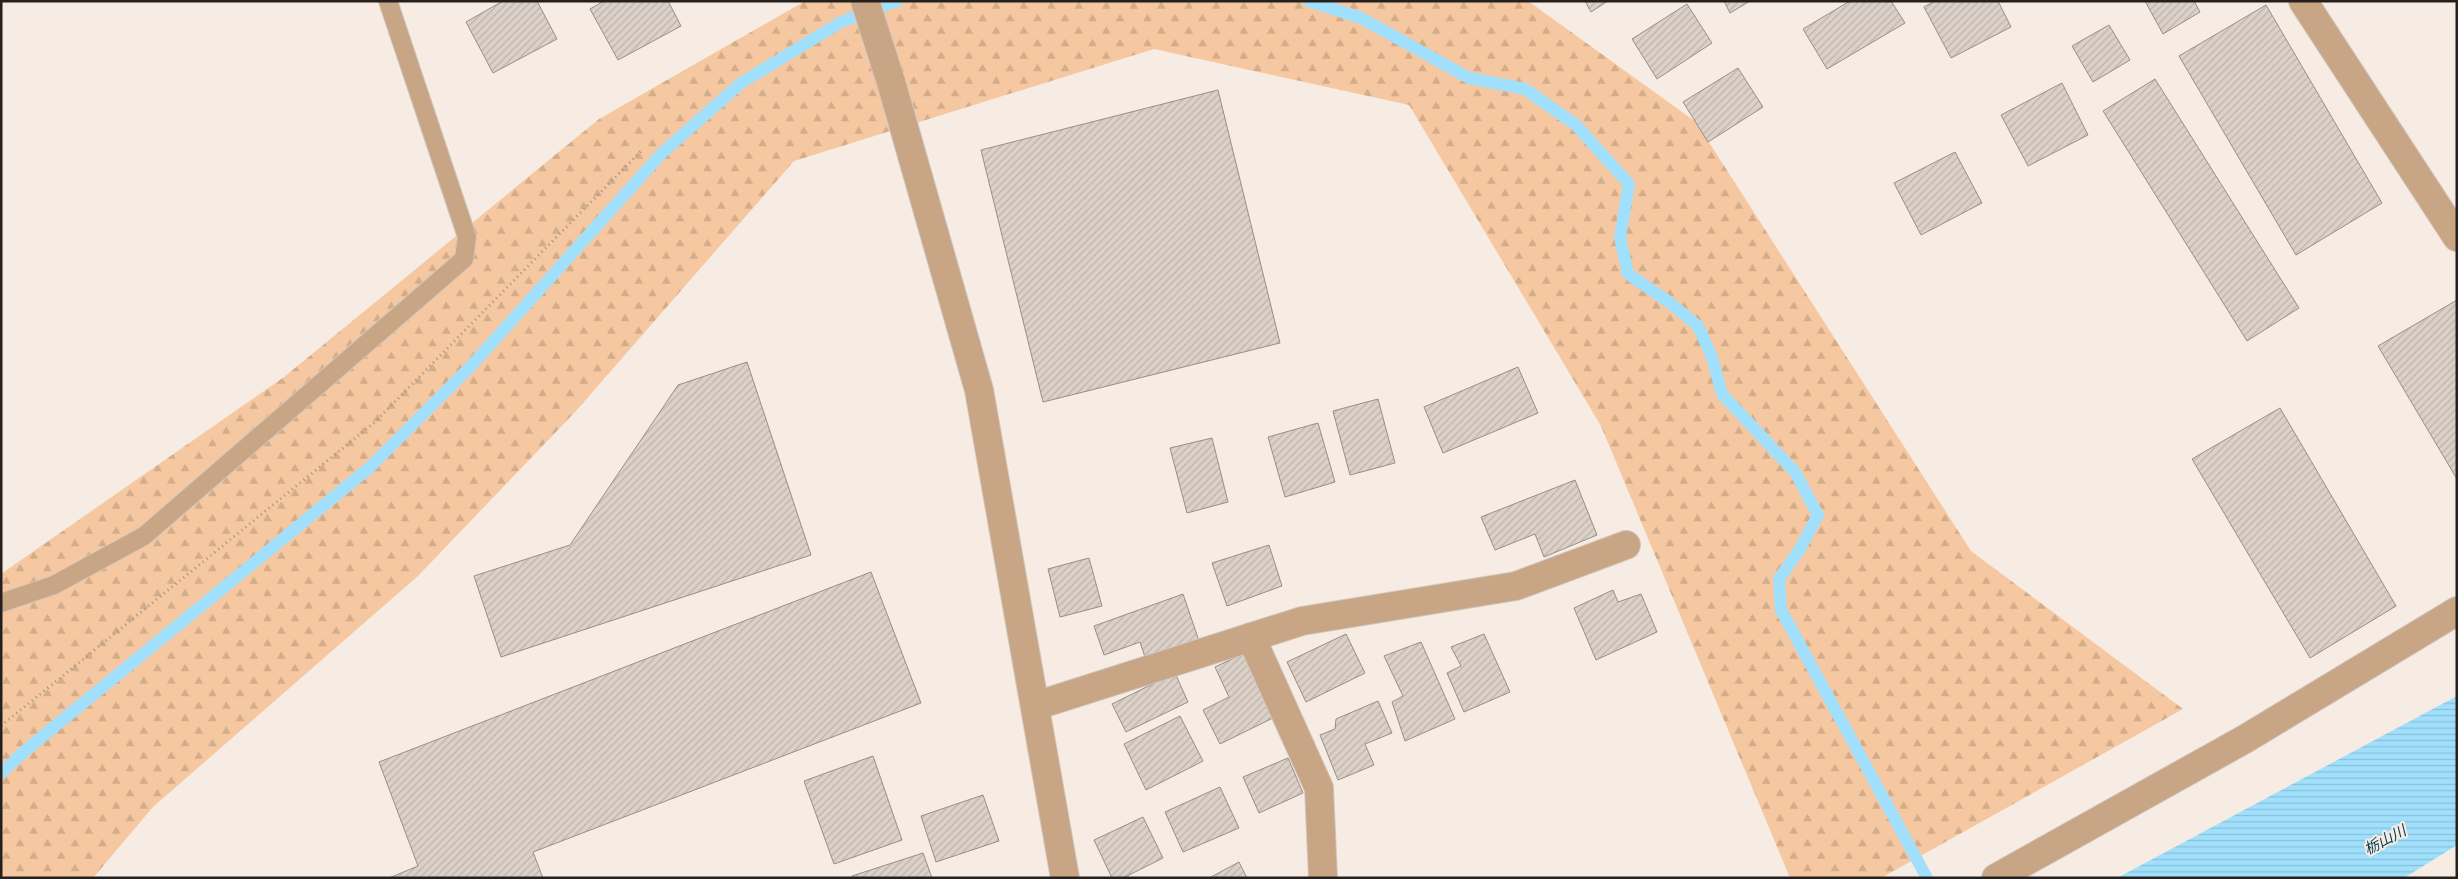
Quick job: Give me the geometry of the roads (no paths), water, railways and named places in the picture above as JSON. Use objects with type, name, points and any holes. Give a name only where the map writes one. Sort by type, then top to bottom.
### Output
[{"type":"street","points":[[865,1],[891,82],[979,390],[1065,878]]},
{"type":"street","points":[[2304,1],[2457,237]]},
{"type":"street","points":[[1035,706],[1302,621],[1516,586],[1626,546]]},
{"type":"street","points":[[1996,878],[2245,738],[2457,611]]},
{"type":"street","points":[[1251,637],[1319,788],[1323,878]]},
{"type":"lane","points":[[1,603],[54,585],[144,536],[464,259],[467,237],[388,1]]},
{"type":"water","name":"栃山川","points":[[2457,696],[2457,845],[2404,878],[2117,878]]},
{"type":"waterway","points":[[1,773],[26,750],[369,468],[472,365],[662,153],[741,83],[841,22],[897,1]]},
{"type":"waterway","points":[[1309,1],[1361,18],[1469,78],[1525,89],[1576,125],[1629,184],[1620,237],[1628,274],[1669,302],[1698,326],[1712,357],[1722,394],[1795,472],[1818,515],[1800,549],[1779,579],[1781,610],[1927,878]]}]
